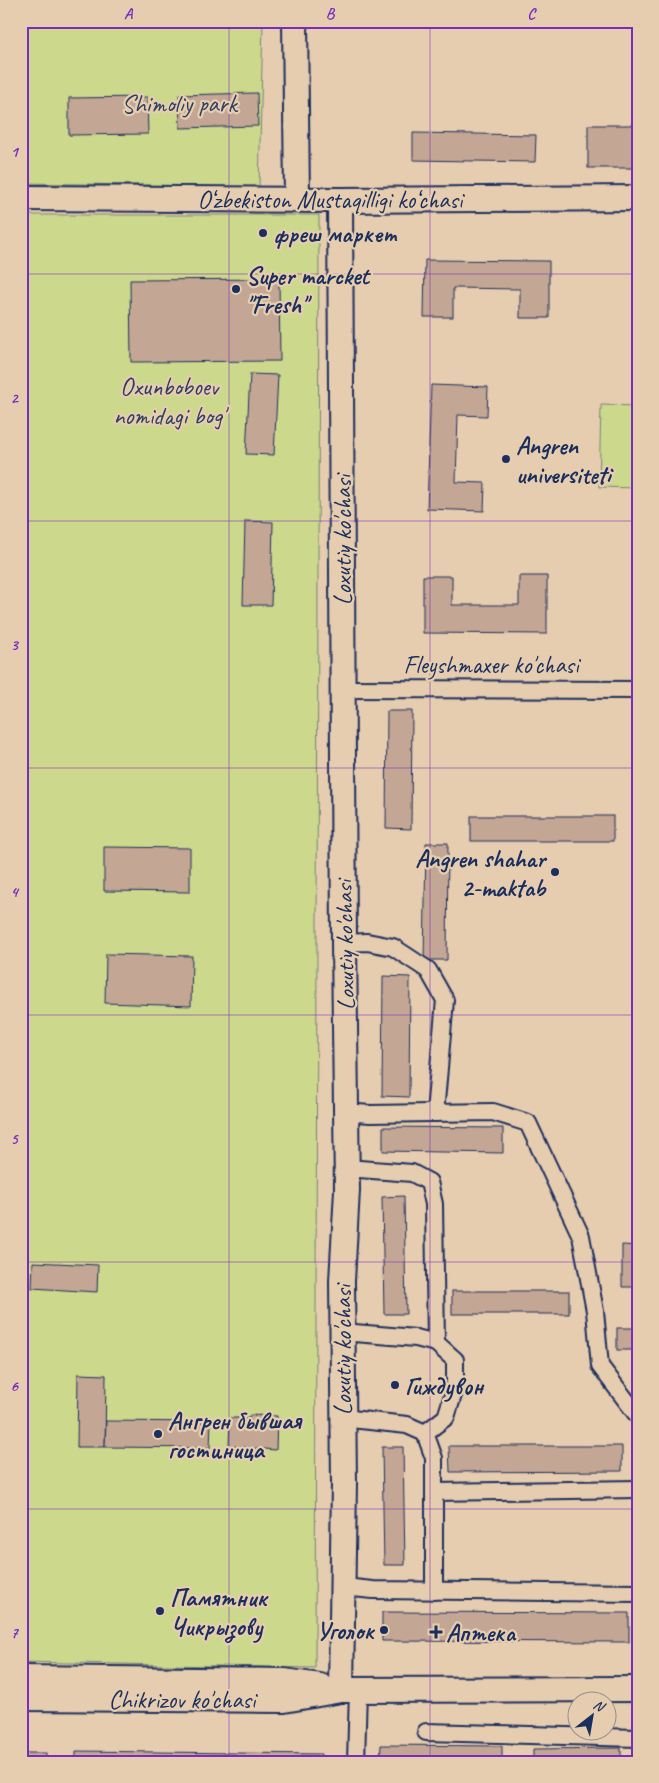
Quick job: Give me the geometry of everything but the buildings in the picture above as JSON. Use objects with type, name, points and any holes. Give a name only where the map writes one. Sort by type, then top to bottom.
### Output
[{"type":"street","points":[[295,21],[297,198]]},
{"type":"street","name":"O‘zbekiston Mustaqilligi ko‘chasi","points":[[21,198],[297,198],[340,200],[638,198]]},
{"type":"street","name":"Loxutiy ko'chasi","points":[[340,200],[347,1190],[342,1281],[343,1586],[349,1689]]},
{"type":"street","name":"Fleyshmaxer ko'chasi","points":[[343,689],[638,690]]},
{"type":"street","points":[[344,943],[367,942],[393,947],[428,970],[445,1000],[435,1113]]},
{"type":"street","points":[[346,1112],[370,1114],[493,1112],[528,1123],[581,1236],[595,1311],[600,1366],[638,1416]]},
{"type":"street","points":[[346,1168],[412,1173],[429,1182],[434,1204],[436,1343]]},
{"type":"street","points":[[342,1332],[416,1338],[436,1343],[455,1360],[455,1389],[446,1417],[425,1432]]},
{"type":"street","points":[[342,1418],[407,1425],[425,1432],[434,1458],[434,1591]]},
{"type":"street","points":[[434,1492],[638,1490]]},
{"type":"street","points":[[343,1586],[373,1590],[638,1593]]},
{"type":"street","name":"Chikrizov ko'chasi","points":[[21,1678],[284,1681],[349,1689],[638,1689]]},
{"type":"street","points":[[349,1689],[356,1762]]},
{"type":"street","name":"Chikrizov ko'chasi","points":[[21,1698],[284,1700],[349,1689]]},
{"type":"street","points":[[426,1732],[638,1738]]},
{"type":"green space","name":"Shimoliy park","points":[[21,21],[263,21],[259,187],[21,183]]},
{"type":"green space","name":"Oxunboboev nomidagi bog'","points":[[21,215],[319,215],[315,1668],[21,1662]]},
{"type":"green space","points":[[601,405],[638,406],[638,488],[599,487]]},
{"type":"place","name":"фреш маркет","points":[[263,233]]},
{"type":"place","name":"Super marcket \"Fresh\"","points":[[236,289]]},
{"type":"place","name":"Angren universiteti","points":[[506,459]]},
{"type":"place","name":"Angren shahar 2-maktab","points":[[555,872]]},
{"type":"place","name":"Гиждувон","points":[[395,1385]]},
{"type":"place","name":"Ангрен бывшая гостиница","points":[[158,1434]]},
{"type":"place","name":"Памятник Чикрызову","points":[[160,1611]]},
{"type":"place","name":"Уголок","points":[[384,1630]]},
{"type":"place","name":"Аптека","points":[[436,1632]]}]
